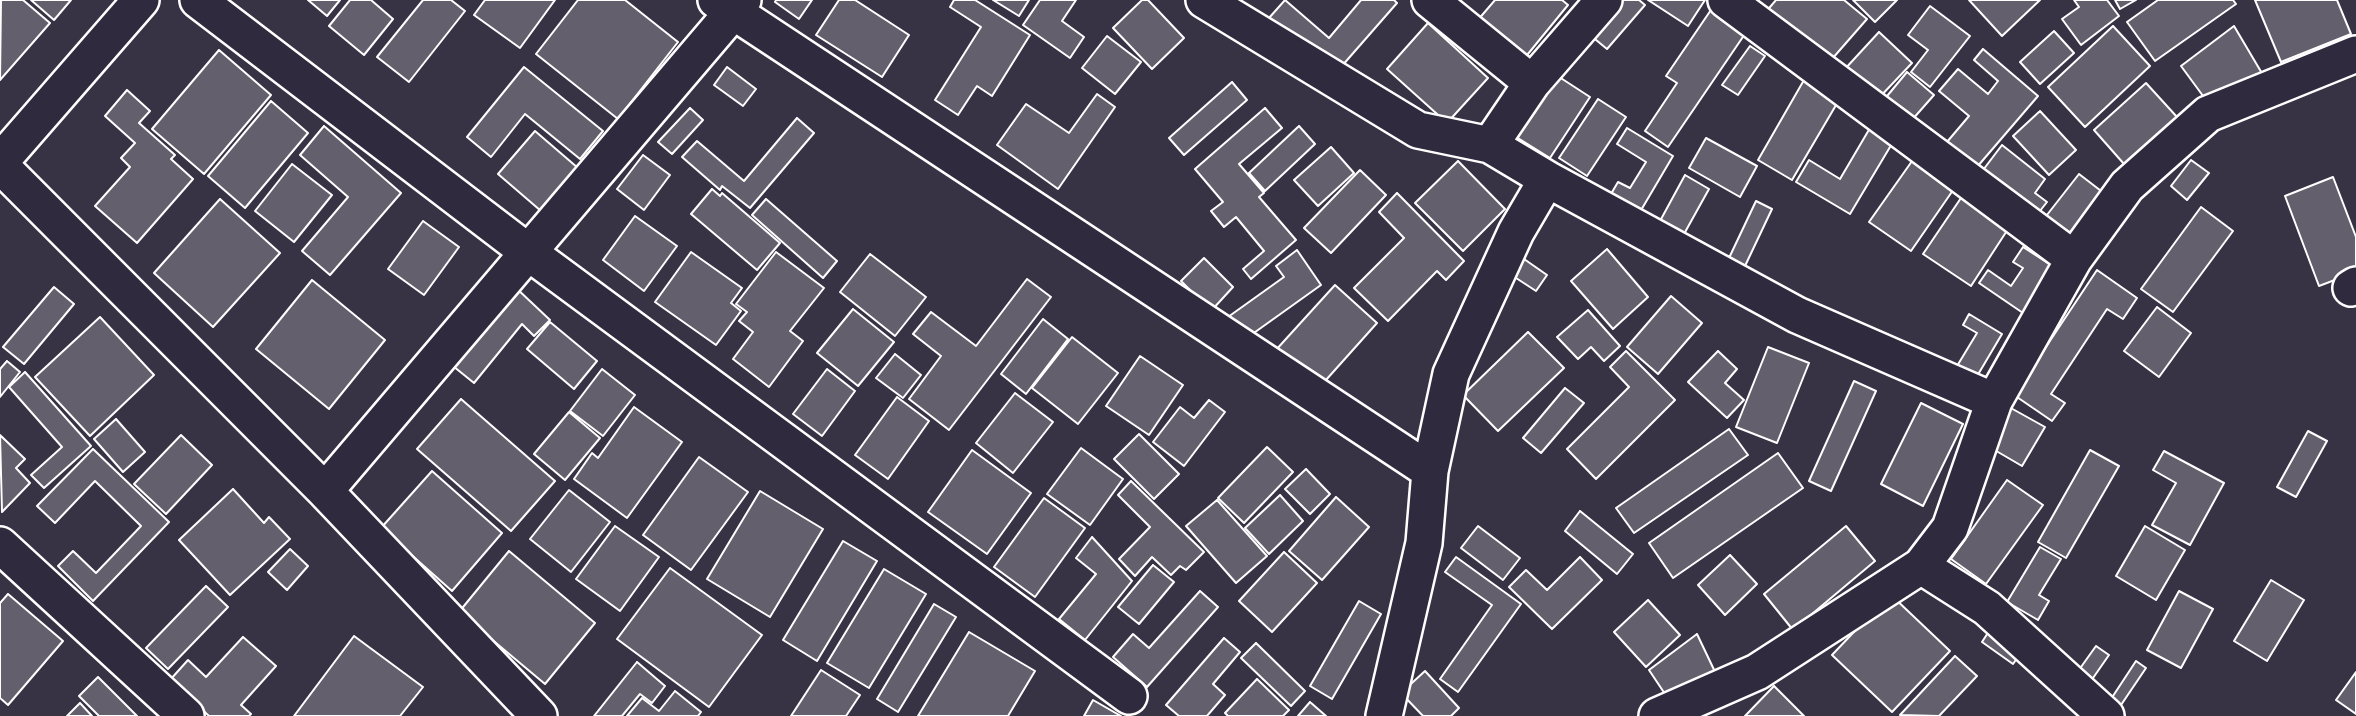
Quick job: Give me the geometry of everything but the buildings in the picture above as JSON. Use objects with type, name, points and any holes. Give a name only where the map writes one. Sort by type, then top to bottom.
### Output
[{"type":"street","points":[[141,0],[0,163],[325,491],[539,716]]},
{"type":"street","points":[[198,0],[528,252],[1129,696]]},
{"type":"street","points":[[1204,0],[1418,130],[1490,145],[1547,179],[1797,314],[1994,401]]},
{"type":"street","points":[[1430,0],[1532,83]]},
{"type":"street","points":[[1490,145],[1532,83],[1604,0]]},
{"type":"street","points":[[1726,0],[2074,259]]},
{"type":"street","points":[[325,491],[528,252],[731,4],[1430,471]]},
{"type":"street","points":[[1657,716],[1757,672],[1921,566],[1950,528],[1994,401],[2074,259],[2127,186],[2208,114],[2356,54]]},
{"type":"street","points":[[1384,716],[1424,543],[1430,471],[1451,374],[1516,232],[1547,179]]},
{"type":"street","points":[[0,545],[186,716]]},
{"type":"street","points":[[1921,566],[1987,608],[2106,716]]}]
